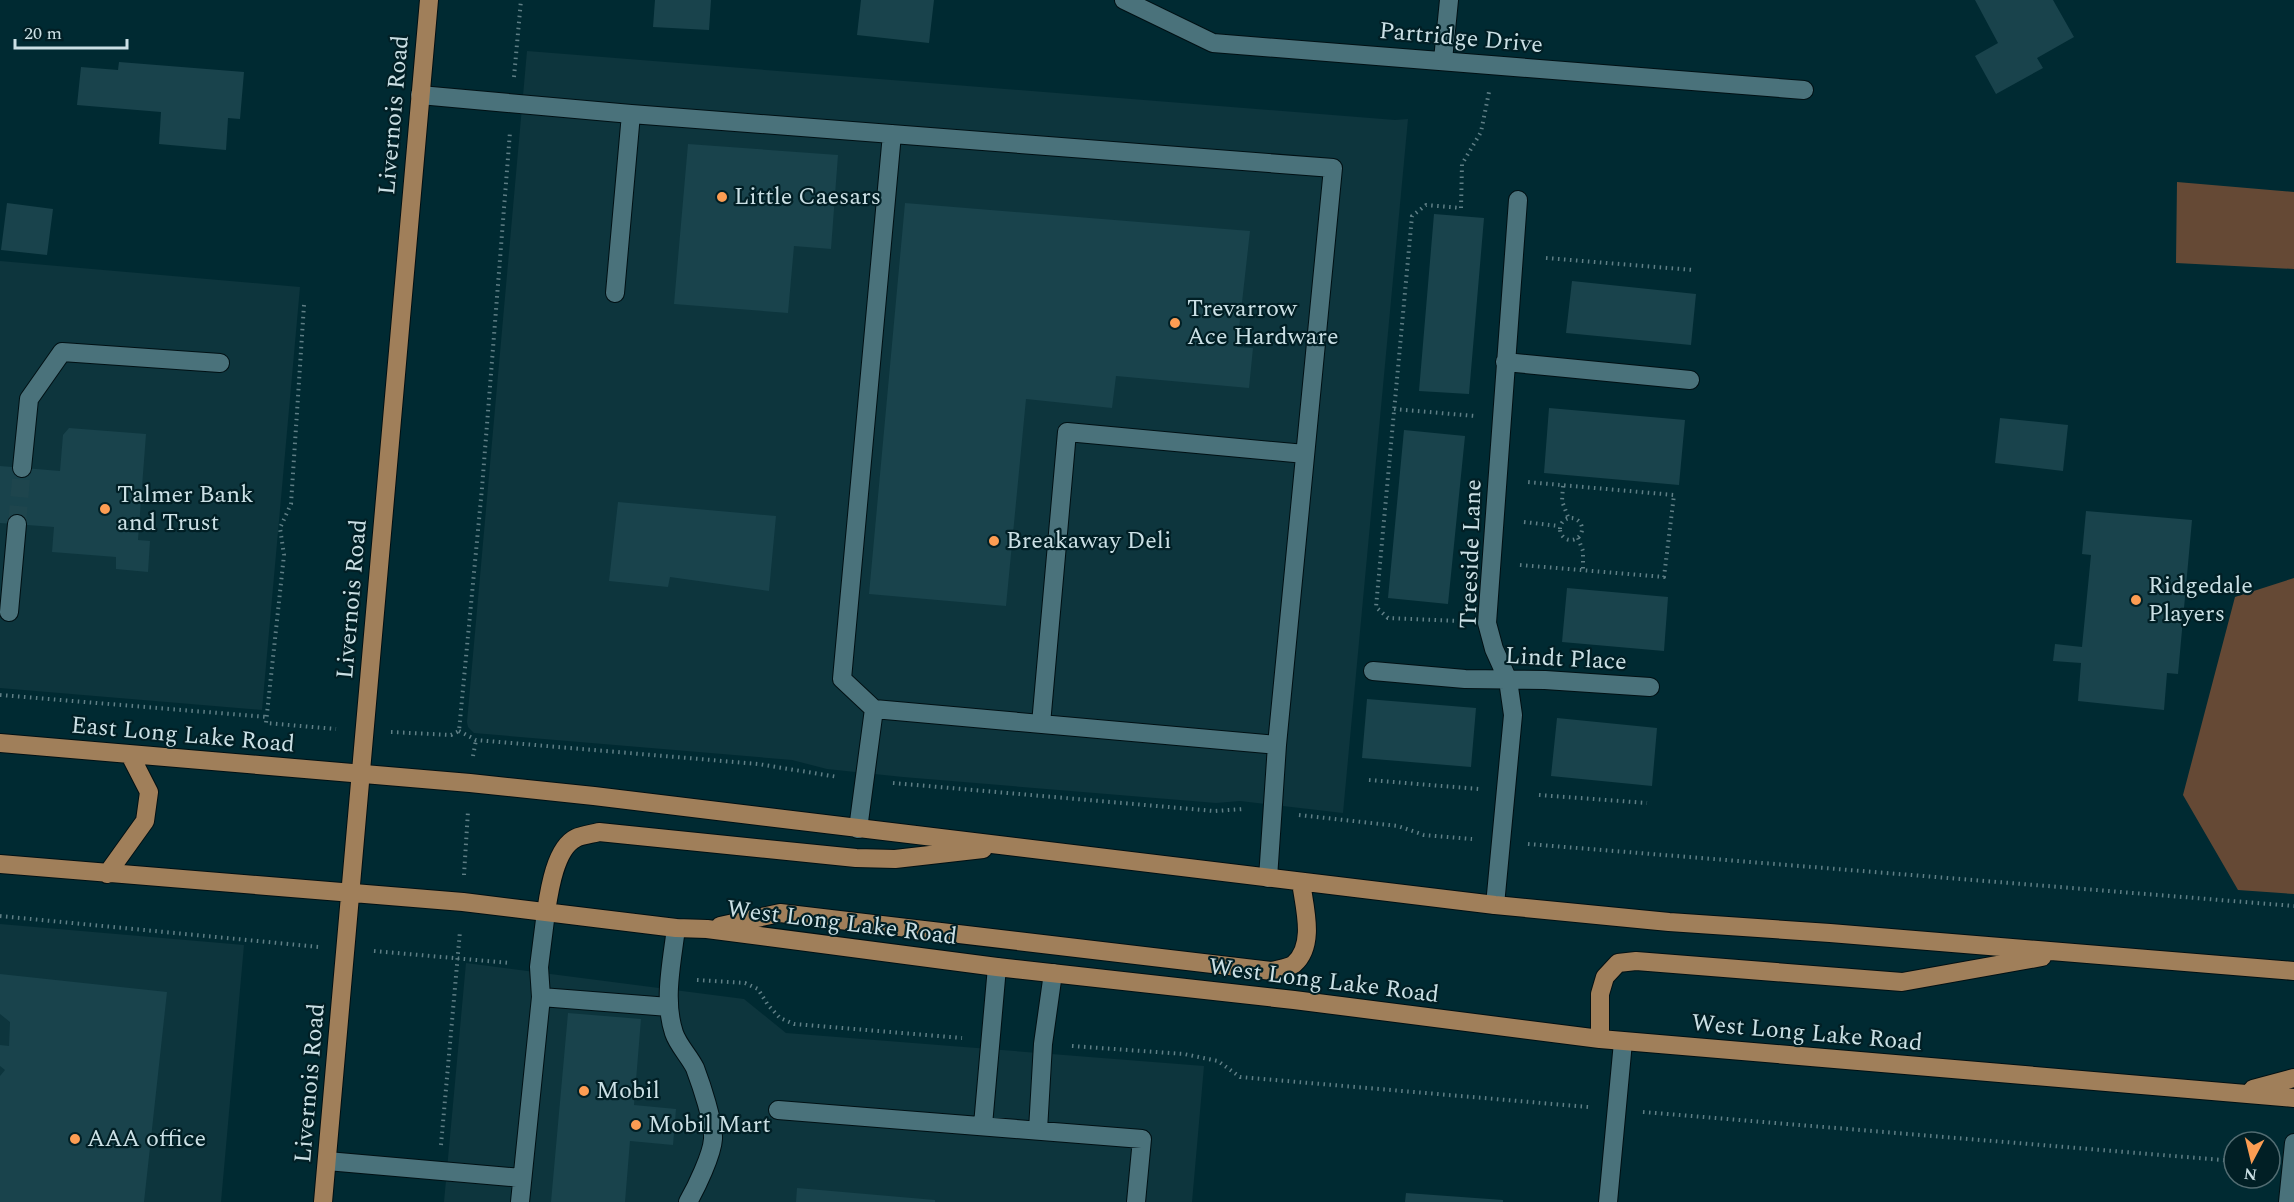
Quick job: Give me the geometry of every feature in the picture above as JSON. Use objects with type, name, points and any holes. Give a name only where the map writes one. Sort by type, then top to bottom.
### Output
[{"type":"main road","name":"Livernois Road","points":[[323,1202],[429,0]]},
{"type":"main road","name":"East Long Lake Road","points":[[0,743],[361,774]]},
{"type":"main road","points":[[107,874],[145,822],[149,792],[130,755]]},
{"type":"main road","points":[[361,774],[594,796],[1495,905],[1669,922],[2294,971]]},
{"type":"main road","points":[[546,912],[552,878],[561,855],[574,838],[599,832],[856,858],[895,859],[1012,845]]},
{"type":"main road","points":[[0,864],[351,893]]},
{"type":"main road","points":[[707,929],[780,913],[1272,971],[1294,964],[1305,948],[1307,929],[1301,882]]},
{"type":"main road","name":"West Long Lake Road","points":[[351,893],[546,912],[676,928],[707,929],[1053,974],[1294,1000],[1599,1039],[2294,1098]]},
{"type":"main road","points":[[1599,1039],[1600,994],[1605,977],[1618,963],[1636,961],[1902,982],[2067,952]]},
{"type":"main road","points":[[2242,1092],[2294,1078]]},
{"type":"street","name":"Partridge Drive","points":[[1124,0],[1213,43],[1804,90]]},
{"type":"street","points":[[1443,60],[1449,0]]},
{"type":"street","points":[[420,95],[631,114],[1333,168],[1277,745],[1268,878]]},
{"type":"street","points":[[615,293],[631,114]]},
{"type":"street","points":[[892,134],[842,679],[874,709],[1277,745]]},
{"type":"street","name":"Treeside Lane","points":[[1495,905],[1513,715],[1508,680],[1494,649],[1487,623],[1518,200]]},
{"type":"street","points":[[22,468],[29,399],[62,352],[220,363]]},
{"type":"street","points":[[1505,362],[1690,380]]},
{"type":"street","points":[[1041,724],[1067,432],[1305,454]]},
{"type":"street","points":[[9,612],[17,524]]},
{"type":"street","name":"Lindt Place","points":[[1373,670],[1650,687]]},
{"type":"street","points":[[858,829],[874,709]]},
{"type":"street","points":[[520,1202],[541,997],[539,967],[546,912]]},
{"type":"street","points":[[676,928],[669,1007],[674,1034],[694,1066],[700,1083],[713,1139],[699,1185],[688,1202]]},
{"type":"street","points":[[983,1125],[997,967]]},
{"type":"street","points":[[1038,1130],[1043,1044],[1053,974]]},
{"type":"street","points":[[541,997],[669,1007]]},
{"type":"street","points":[[1608,1202],[1623,1041]]},
{"type":"street","points":[[778,1110],[1142,1139],[1136,1202]]},
{"type":"street","points":[[2288,1202],[2294,1143]]},
{"type":"street","points":[[327,1161],[522,1178]]},
{"type":"path","points":[[514,84],[521,0]]},
{"type":"path","points":[[1463,622],[1388,618],[1376,607],[1412,216],[1426,206],[1461,208],[1462,164],[1481,132],[1489,91]]},
{"type":"path","points":[[459,731],[482,488],[510,130]]},
{"type":"path","points":[[1546,258],[1694,270]]},
{"type":"path","points":[[266,723],[284,555],[280,528],[291,504],[304,305]]},
{"type":"path","points":[[1394,409],[1482,417]]},
{"type":"path","points":[[1520,566],[1664,578],[1674,495],[1527,482]]},
{"type":"path","points":[[1563,486],[1563,501],[1568,517]]},
{"type":"path","points":[[1568,517],[1576,518],[1581,523],[1582,531],[1578,538],[1572,540],[1565,539],[1560,533],[1559,526],[1568,517]]},
{"type":"path","points":[[1524,522],[1559,526]]},
{"type":"path","points":[[1578,538],[1583,551],[1583,571]]},
{"type":"path","points":[[0,695],[267,717]]},
{"type":"path","points":[[452,735],[459,731]]},
{"type":"path","points":[[459,731],[476,740],[758,764],[845,778]]},
{"type":"path","points":[[474,748],[476,740]]},
{"type":"path","points":[[1369,780],[1485,790]]},
{"type":"path","points":[[892,783],[1214,811],[1234,808],[1249,809]]},
{"type":"path","points":[[1539,795],[1647,803]]},
{"type":"path","points":[[464,880],[468,811]]},
{"type":"path","points":[[1293,815],[1398,826],[1424,835],[1473,839]]},
{"type":"path","points":[[1528,844],[2294,906]]},
{"type":"path","points":[[0,916],[261,942]]},
{"type":"path","points":[[441,1144],[460,938]]},
{"type":"path","points":[[436,956],[517,964]]},
{"type":"path","points":[[696,980],[745,983],[758,989],[768,1005],[780,1017],[794,1024],[972,1039]]},
{"type":"path","points":[[1071,1046],[1184,1054],[1218,1061],[1240,1077],[1588,1107]]},
{"type":"path","points":[[1644,1112],[2222,1160]]},
{"type":"shaded area","points":[[527,51],[1395,120],[1408,119],[1343,813],[1240,801],[1216,803],[903,777],[827,769],[792,760],[474,733],[468,727],[467,722]]},
{"type":"shaded area","points":[[2177,182],[2294,192],[2294,269],[2176,263]]},
{"type":"shaded area","points":[[0,261],[300,287],[262,710],[0,688]]},
{"type":"shaded area","points":[[2294,578],[2294,894],[2238,890],[2183,795],[2235,597]]},
{"type":"shaded area","points":[[0,924],[244,945],[221,1202],[0,1202]]},
{"type":"shaded area","points":[[466,963],[744,999],[786,1033],[1204,1066],[1192,1202],[444,1202]]},
{"type":"building","points":[[655,0],[711,0],[709,30],[653,27]]},
{"type":"building","points":[[861,0],[934,0],[929,43],[857,35]]},
{"type":"building","points":[[1975,0],[2053,0],[2074,37],[2037,58],[2043,68],[1996,94],[1975,56],[1998,43]]},
{"type":"building","points":[[119,62],[244,72],[240,119],[228,118],[226,150],[159,144],[161,112],[77,105],[81,67],[118,70]]},
{"type":"building","points":[[688,144],[838,155],[831,249],[794,246],[788,313],[674,304]]},
{"type":"building","points":[[7,203],[53,209],[47,255],[1,250]]},
{"type":"building","points":[[905,203],[1250,231],[1237,347],[1253,348],[1249,388],[1116,376],[1112,408],[1026,399],[1006,606],[869,594]]},
{"type":"building","points":[[1434,214],[1484,218],[1469,394],[1419,391]]},
{"type":"building","points":[[1572,281],[1696,294],[1691,345],[1566,333]]},
{"type":"building","points":[[1549,408],[1685,420],[1679,485],[1544,473]]},
{"type":"building","points":[[2000,418],[2068,425],[2063,471],[1995,463]]},
{"type":"building","points":[[69,428],[146,434],[138,540],[150,541],[148,572],[116,569],[116,557],[52,552],[54,527],[0,523],[0,466],[60,471],[63,435]]},
{"type":"building","points":[[1404,430],[1465,436],[1448,604],[1388,598]]},
{"type":"building","points":[[618,502],[776,516],[769,591],[670,577],[668,587],[609,581]]},
{"type":"building","name":"Ridgedale Players","points":[[2086,511],[2192,520],[2178,674],[2167,673],[2164,710],[2078,701],[2081,663],[2053,661],[2055,644],[2082,647],[2091,555],[2082,554]]},
{"type":"building","points":[[1567,588],[1668,597],[1664,651],[1562,642]]},
{"type":"building","points":[[1367,699],[1476,708],[1471,767],[1362,758]]},
{"type":"building","points":[[1557,718],[1657,728],[1652,786],[1551,776]]},
{"type":"building","name":"AAA office","points":[[0,974],[167,992],[144,1202],[0,1202],[0,1076],[5,1070],[0,1066],[0,1045],[9,1046],[10,1022],[0,1014]]},
{"type":"building","points":[[568,1013],[641,1019],[634,1105],[676,1109],[673,1145],[630,1141],[625,1202],[551,1202]]},
{"type":"building","points":[[797,1188],[935,1200],[935,1202],[796,1202]]},
{"type":"building","points":[[1406,1193],[1503,1200],[1503,1202],[1405,1202]]},
{"type":"tunnel","points":[[17,524],[22,468]]},
{"type":"place","name":"Little Caesars","points":[[722,197]]},
{"type":"place","name":"Trevarrow Ace Hardware","points":[[1175,323]]},
{"type":"place","name":"Talmer Bank and Trust","points":[[105,509]]},
{"type":"place","name":"Breakaway Deli","points":[[994,541]]},
{"type":"place","name":"Ridgedale Players","points":[[2136,600]]},
{"type":"place","name":"Mobil","points":[[584,1091]]},
{"type":"place","name":"Mobil Mart","points":[[636,1125]]},
{"type":"place","name":"AAA office","points":[[75,1139]]}]
